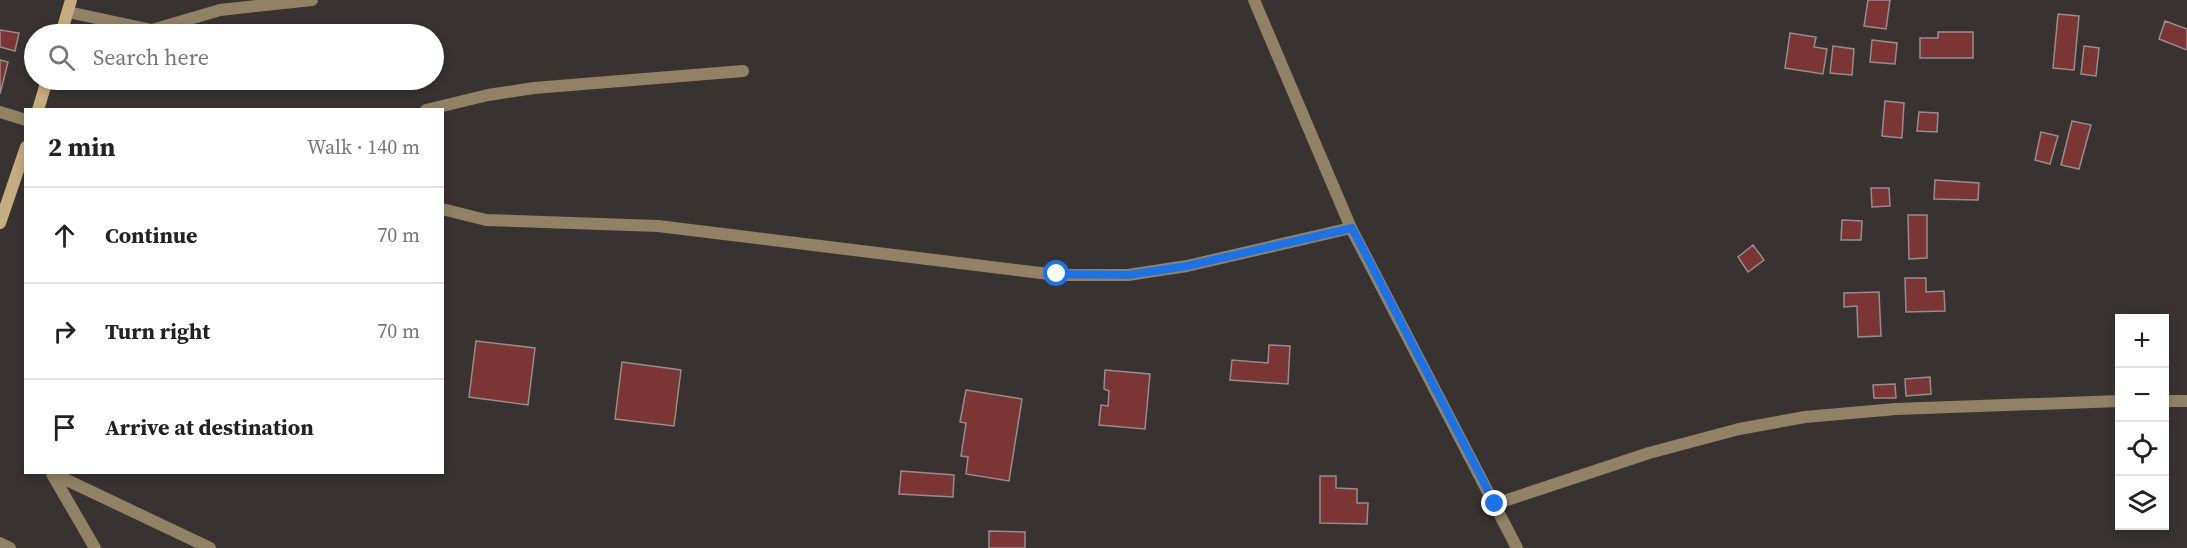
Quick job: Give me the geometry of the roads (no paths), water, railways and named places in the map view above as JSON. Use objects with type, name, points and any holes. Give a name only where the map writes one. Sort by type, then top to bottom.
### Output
[{"type":"street","points":[[172,24],[220,10],[312,0]]},
{"type":"street","points":[[1254,0],[1352,228],[1516,548]]},
{"type":"street","points":[[64,24],[70,6],[132,24]]},
{"type":"street","points":[[434,108],[488,95],[534,88],[743,71]]},
{"type":"street","points":[[39,108],[44,90]]},
{"type":"street","points":[[0,112],[24,119]]},
{"type":"street","points":[[0,224],[24,153]]},
{"type":"street","points":[[444,210],[486,220],[658,226],[1057,274],[1128,275],[1187,266],[1352,228]]},
{"type":"street","points":[[1495,504],[1649,453],[1739,429],[1805,417],[1896,409],[2115,401]]},
{"type":"street","points":[[2169,401],[2187,401]]},
{"type":"street","points":[[53,474],[95,548]]},
{"type":"street","points":[[54,474],[210,548]]},
{"type":"street","points":[[0,543],[10,548]]}]
